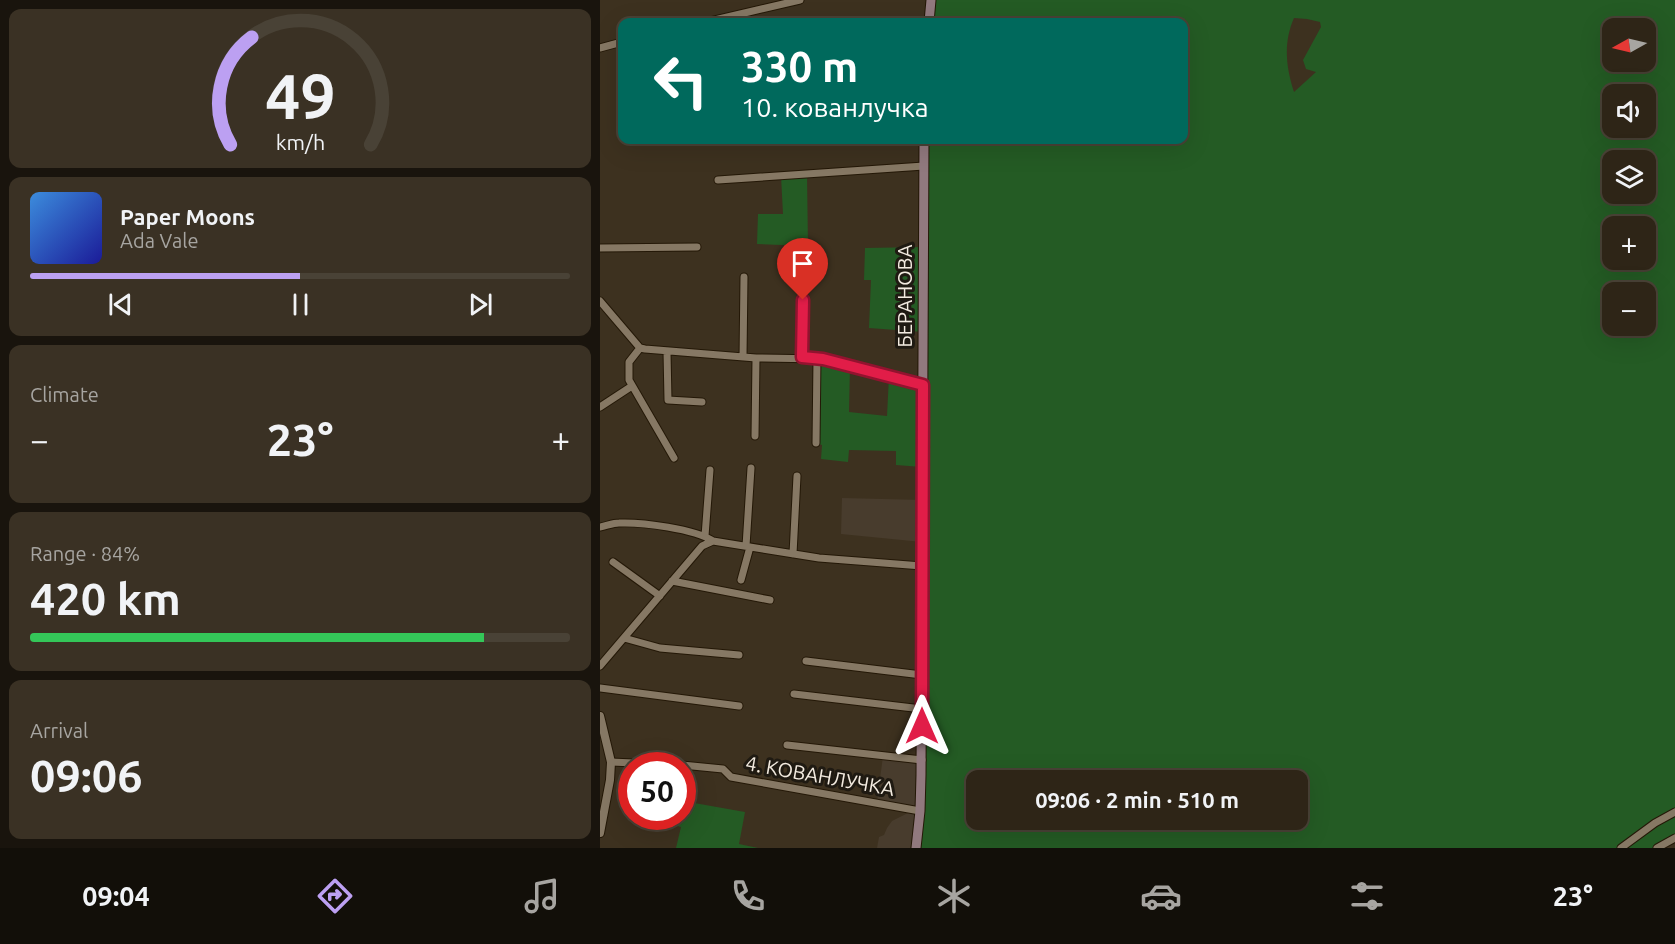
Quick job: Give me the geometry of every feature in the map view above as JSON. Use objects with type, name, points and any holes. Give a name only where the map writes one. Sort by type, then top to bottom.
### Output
[{"type":"main road","points":[[929,18],[931,0]]},
{"type":"main road","name":"БЕРАНОВА","points":[[916,848],[922,760],[924,144]]},
{"type":"street","points":[[723,18],[800,0]]},
{"type":"street","points":[[600,48],[618,43]]},
{"type":"street","points":[[718,180],[924,166]]},
{"type":"street","points":[[600,248],[698,247]]},
{"type":"street","points":[[743,357],[744,277]]},
{"type":"street","points":[[802,357],[804,281]]},
{"type":"street","points":[[600,301],[640,348],[756,358],[817,358],[923,385]]},
{"type":"street","points":[[640,348],[630,362],[629,380],[674,458]]},
{"type":"street","points":[[667,352],[668,400],[702,402]]},
{"type":"street","points":[[755,436],[756,358]]},
{"type":"street","points":[[816,443],[817,358]]},
{"type":"street","points":[[600,407],[632,386]]},
{"type":"street","points":[[741,580],[748,546],[751,468]]},
{"type":"street","points":[[705,536],[710,470]]},
{"type":"street","points":[[793,554],[796,476]]},
{"type":"street","points":[[600,527],[619,523],[663,527],[705,536],[713,542]]},
{"type":"street","points":[[600,666],[702,546],[713,542],[793,554],[922,566]]},
{"type":"street","points":[[613,562],[660,596]]},
{"type":"street","points":[[672,581],[770,600]]},
{"type":"street","points":[[624,638],[660,648],[739,655]]},
{"type":"street","points":[[806,661],[922,675]]},
{"type":"street","points":[[600,688],[739,706]]},
{"type":"street","points":[[794,694],[922,709]]},
{"type":"street","points":[[600,716],[611,762],[610,780],[600,832]]},
{"type":"street","points":[[787,745],[922,760]]},
{"type":"street","name":"4. КОВАНЛУЧКА","points":[[611,762],[618,762]]},
{"type":"street","name":"4. КОВАНЛУЧКА","points":[[696,766],[723,769],[730,777],[920,811]]},
{"type":"street","points":[[1621,848],[1655,823],[1675,812]]},
{"type":"street","points":[[1657,848],[1675,838]]},
{"type":"shaded area","points":[[842,498],[923,500],[922,542],[841,534]]},
{"type":"shaded area","points":[[883,756],[922,760],[916,848],[877,848],[879,837],[884,835],[892,821],[908,813],[910,809],[877,802]]},
{"type":"green space","points":[[931,0],[1675,0],[1675,838],[1657,848],[916,848],[922,467],[896,465],[896,451],[849,450],[848,462],[821,459],[822,445],[816,443],[817,358],[850,366],[849,412],[887,416],[889,376],[922,385],[923,332],[869,328],[871,280],[864,280],[865,248],[923,247],[924,144],[1188,144],[1188,18],[929,18]],"holes":[[[1294,18],[1320,22],[1321,27],[1303,60],[1306,69],[1316,72],[1294,92],[1289,73],[1287,46]]]},
{"type":"green space","points":[[807,174],[808,246],[757,244],[758,214],[783,214],[781,176]]},
{"type":"green space","points":[[696,803],[745,812],[739,844],[758,848],[676,848],[680,830],[696,830]]},
{"type":"route","points":[[803,300],[802,357],[823,359],[923,385],[922,726]]}]
